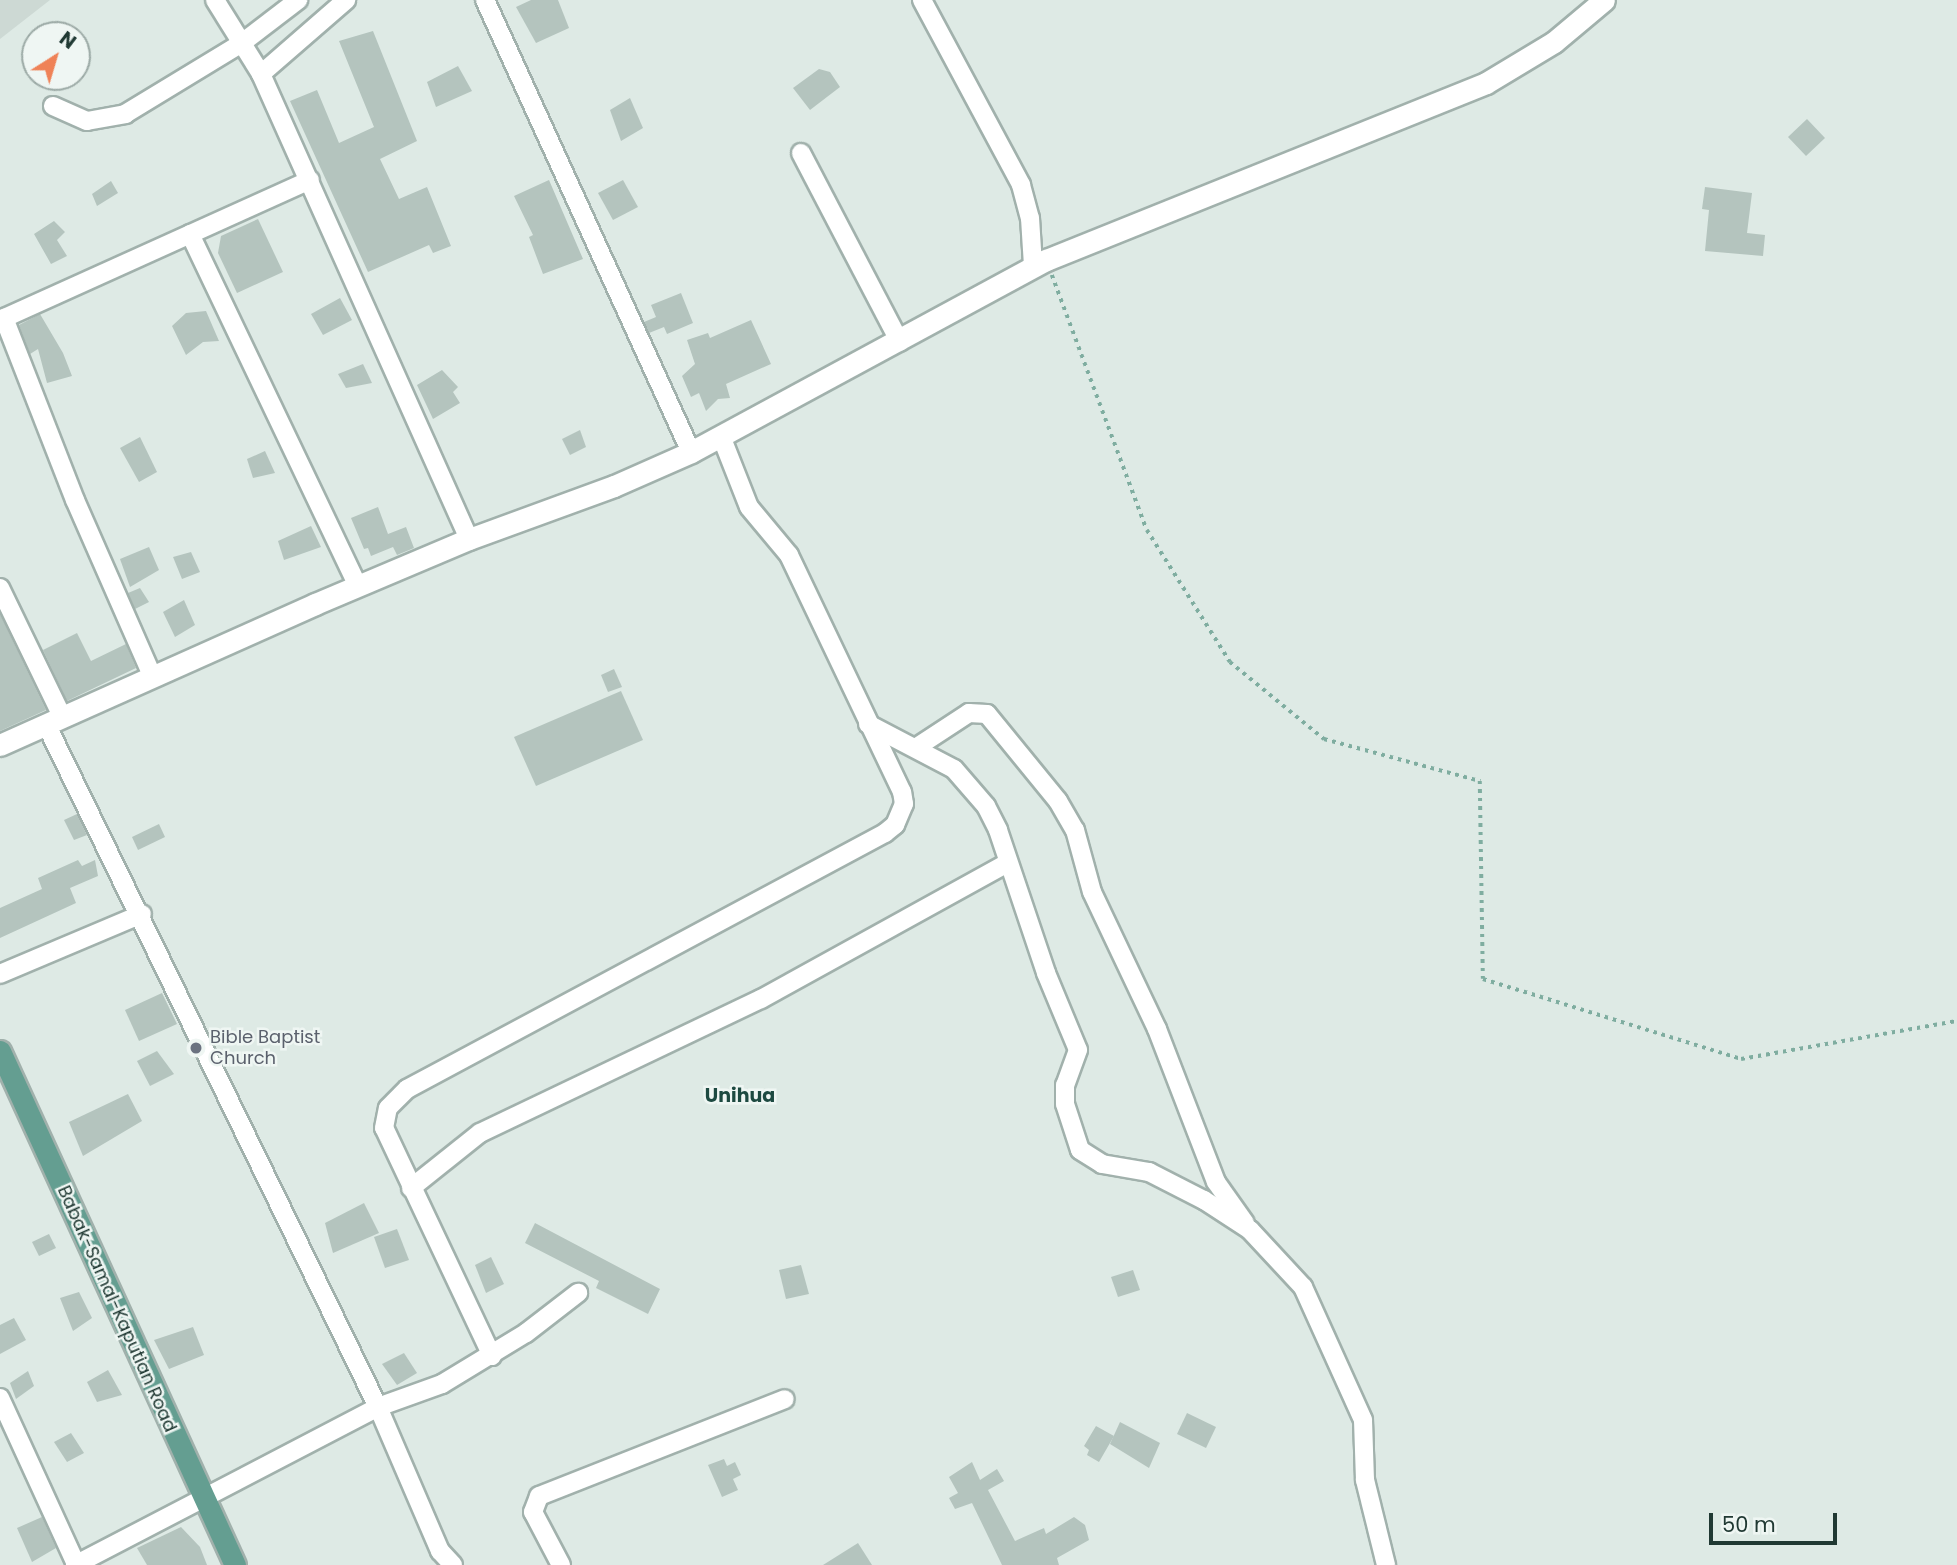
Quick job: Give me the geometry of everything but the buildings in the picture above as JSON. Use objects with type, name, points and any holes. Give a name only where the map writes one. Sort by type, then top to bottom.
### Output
[{"type":"main road","name":"Babak-Samal-Kaputian Road","points":[[0,1051],[235,1565]]},
{"type":"street","points":[[215,0],[261,74],[469,540]]},
{"type":"street","points":[[52,106],[86,121],[125,114],[242,43],[298,0]]},
{"type":"street","points":[[261,74],[346,0]]},
{"type":"street","points":[[485,0],[691,452]]},
{"type":"street","points":[[922,0],[1021,185],[1040,263]]},
{"type":"street","points":[[0,745],[152,675],[358,586],[469,540],[614,486],[691,452],[900,342],[1040,263],[1486,83],[1554,42],[1604,0]]},
{"type":"street","points":[[801,153],[900,342]]},
{"type":"street","points":[[152,675],[75,500],[2,319],[310,180]]},
{"type":"street","points":[[190,234],[358,586]]},
{"type":"street","points":[[492,1356],[384,1128],[388,1108],[407,1089],[895,825],[904,804],[902,792],[867,724],[783,544],[749,507],[721,436]]},
{"type":"street","points":[[0,588],[54,720],[142,914],[378,1407],[440,1551],[453,1565]]},
{"type":"street","points":[[917,747],[969,713],[988,714],[1058,801],[1075,830],[1092,892],[1157,1029],[1216,1182],[1250,1230],[1303,1287],[1356,1402],[1366,1436],[1364,1480],[1387,1565]]},
{"type":"street","points":[[867,724],[917,747],[954,769],[978,796],[998,830],[1007,863],[1078,1050],[1065,1085],[1065,1104],[1080,1150],[1102,1164],[1149,1172],[1250,1230]]},
{"type":"street","points":[[411,1188],[480,1133],[761,999],[1007,863]]},
{"type":"street","points":[[0,974],[142,914]]},
{"type":"street","points":[[0,1398],[76,1565],[378,1407],[442,1384],[492,1356],[578,1293]]},
{"type":"street","points":[[561,1565],[533,1512],[539,1496],[785,1399]]},
{"type":"path","points":[[1040,263],[1147,530],[1230,662],[1324,738],[1480,781],[1483,979],[1741,1059],[1957,1021]]},
{"type":"shaded area","points":[[0,0],[50,0],[21,21],[0,39]]},
{"type":"place","name":"Bible Baptist Church","points":[[196,1048]]},
{"type":"district","name":"Unihua","points":[[740,1096]]}]
